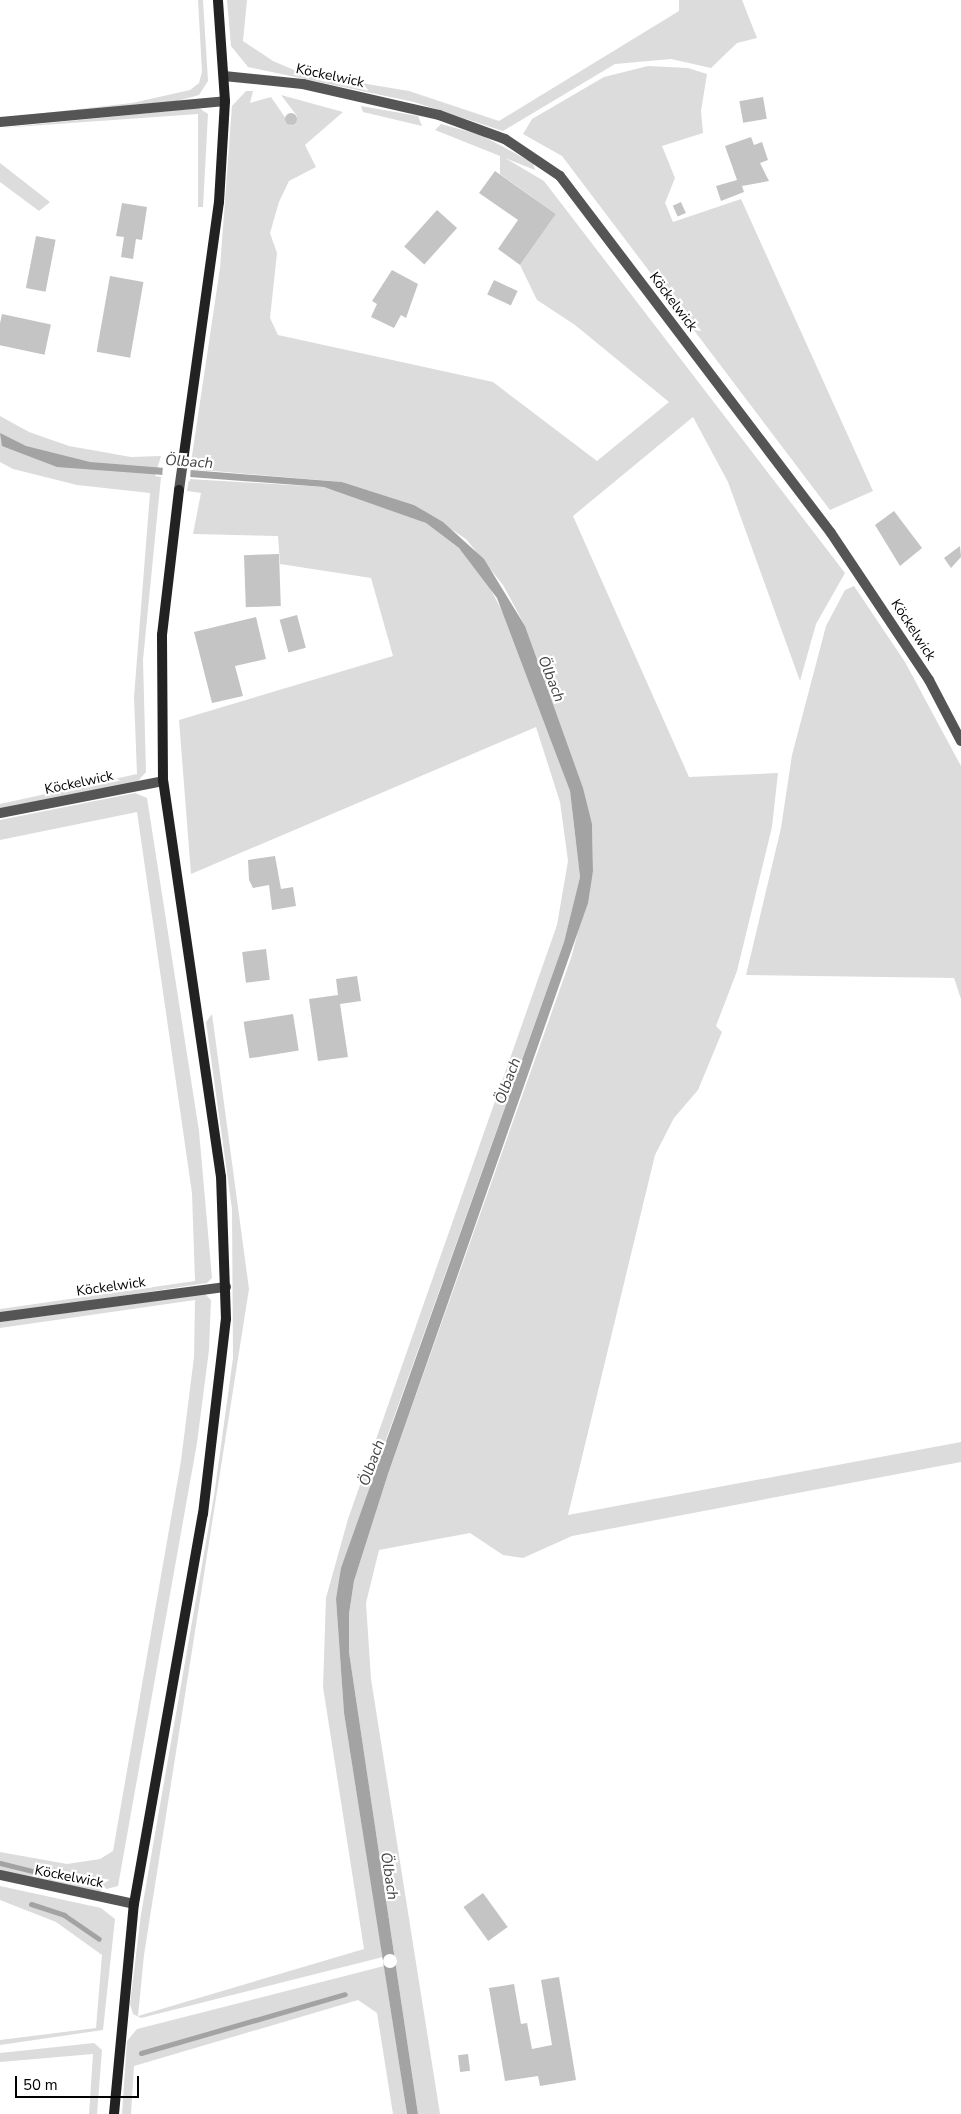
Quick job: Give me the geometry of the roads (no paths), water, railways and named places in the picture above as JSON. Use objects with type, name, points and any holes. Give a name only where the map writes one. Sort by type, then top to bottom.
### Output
[{"type":"main road","points":[[184,454],[218,202],[225,101],[218,0]]},
{"type":"main road","points":[[114,2114],[134,1904],[218,1410],[226,1286],[221,1177],[164,781],[162,635],[178,490]]},
{"type":"street","name":"Köckelwick","points":[[224,76],[303,84],[439,115],[505,139],[560,176],[831,533],[929,680],[961,741]]},
{"type":"street","points":[[0,122],[225,101]]},
{"type":"street","points":[[178,490],[184,454]]},
{"type":"street","name":"Köckelwick","points":[[0,813],[164,781]]},
{"type":"street","name":"Köckelwick","points":[[0,1318],[226,1286]]},
{"type":"street","name":"Köckelwick","points":[[0,1875],[134,1904]]},
{"type":"waterway","points":[[0,1863],[40,1873]]},
{"type":"waterway","points":[[31,1904],[64,1915],[99,1939]]},
{"type":"waterway","points":[[141,2053],[345,1994]]},
{"type":"water label","name":"Ölbach","points":[[189,462]]},
{"type":"water label","name":"Ölbach","points":[[551,679]]},
{"type":"water label","name":"Ölbach","points":[[508,1081]]},
{"type":"water label","name":"Ölbach","points":[[372,1463]]},
{"type":"water label","name":"Ölbach","points":[[389,1876]]}]
